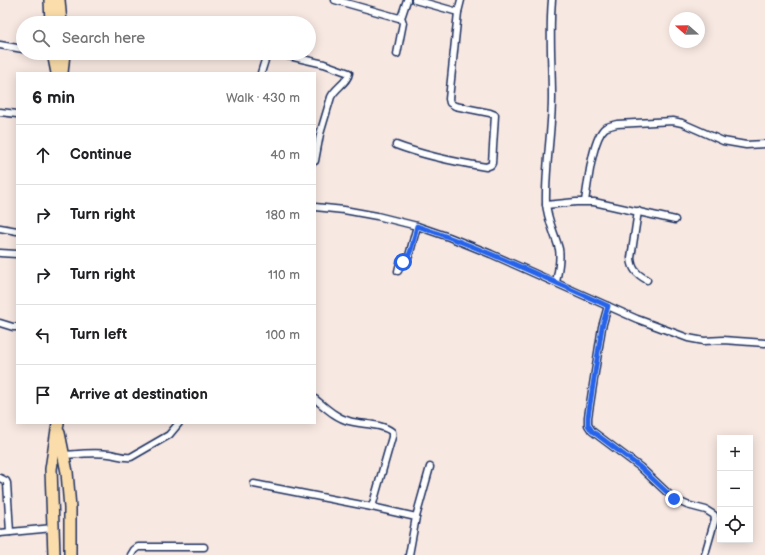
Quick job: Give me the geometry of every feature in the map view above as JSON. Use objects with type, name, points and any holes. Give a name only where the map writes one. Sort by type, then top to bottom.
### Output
[{"type":"highway","points":[[50,0],[51,16]]},
{"type":"highway","points":[[59,0],[60,16]]},
{"type":"highway","points":[[55,60],[57,72]]},
{"type":"highway","points":[[62,72],[63,60]]},
{"type":"highway","points":[[58,425],[67,472],[70,508],[70,555]]},
{"type":"highway","points":[[54,555],[51,469],[58,425]]},
{"type":"street","points":[[335,0],[352,2],[397,18],[401,17]]},
{"type":"street","points":[[397,54],[403,28],[403,20],[401,17],[407,0]]},
{"type":"street","points":[[415,0],[458,12]]},
{"type":"street","points":[[396,145],[426,155],[456,162],[486,167],[491,165],[495,115],[455,106],[450,103],[449,99],[458,12],[461,0]]},
{"type":"street","points":[[552,0],[550,26],[552,98],[547,160],[546,205],[559,250],[559,263],[556,282]]},
{"type":"street","points":[[0,45],[16,47]]},
{"type":"street","points":[[261,72],[265,60]]},
{"type":"street","points":[[307,60],[324,64],[349,73],[348,78],[333,92],[317,133],[316,147]]},
{"type":"street","points":[[0,112],[16,114]]},
{"type":"street","points":[[585,201],[596,145],[601,133],[610,125],[673,121],[722,141],[746,145],[765,144]]},
{"type":"street","points":[[546,205],[585,201],[675,220]]},
{"type":"street","points":[[316,207],[364,214],[417,226],[449,237],[662,329],[688,338],[704,341],[723,340],[765,343]]},
{"type":"street","points":[[638,212],[631,258],[634,270],[638,275],[647,280]]},
{"type":"street","points":[[398,271],[399,264],[406,261],[409,256],[417,226]]},
{"type":"street","points":[[0,228],[16,231]]},
{"type":"street","points":[[0,253],[16,254]]},
{"type":"street","points":[[608,306],[601,333],[588,425],[592,431],[640,467],[674,499],[687,505],[706,510],[714,515],[715,519],[705,554]]},
{"type":"street","points":[[0,323],[16,327]]},
{"type":"street","points":[[316,400],[341,418],[387,429],[392,432],[392,437],[372,507]]},
{"type":"street","points":[[64,456],[97,453],[110,454],[126,458],[131,457],[169,435],[178,424]]},
{"type":"street","points":[[409,555],[416,517],[430,467]]},
{"type":"street","points":[[0,478],[7,483],[10,532]]},
{"type":"street","points":[[254,484],[416,517]]},
{"type":"street","points":[[0,533],[53,528]]},
{"type":"street","points":[[131,555],[138,547],[204,547]]},
{"type":"route","points":[[403,262],[406,261],[409,256],[417,226],[491,254],[608,306],[602,327],[588,425],[598,437],[640,467],[660,484],[674,499]]}]
